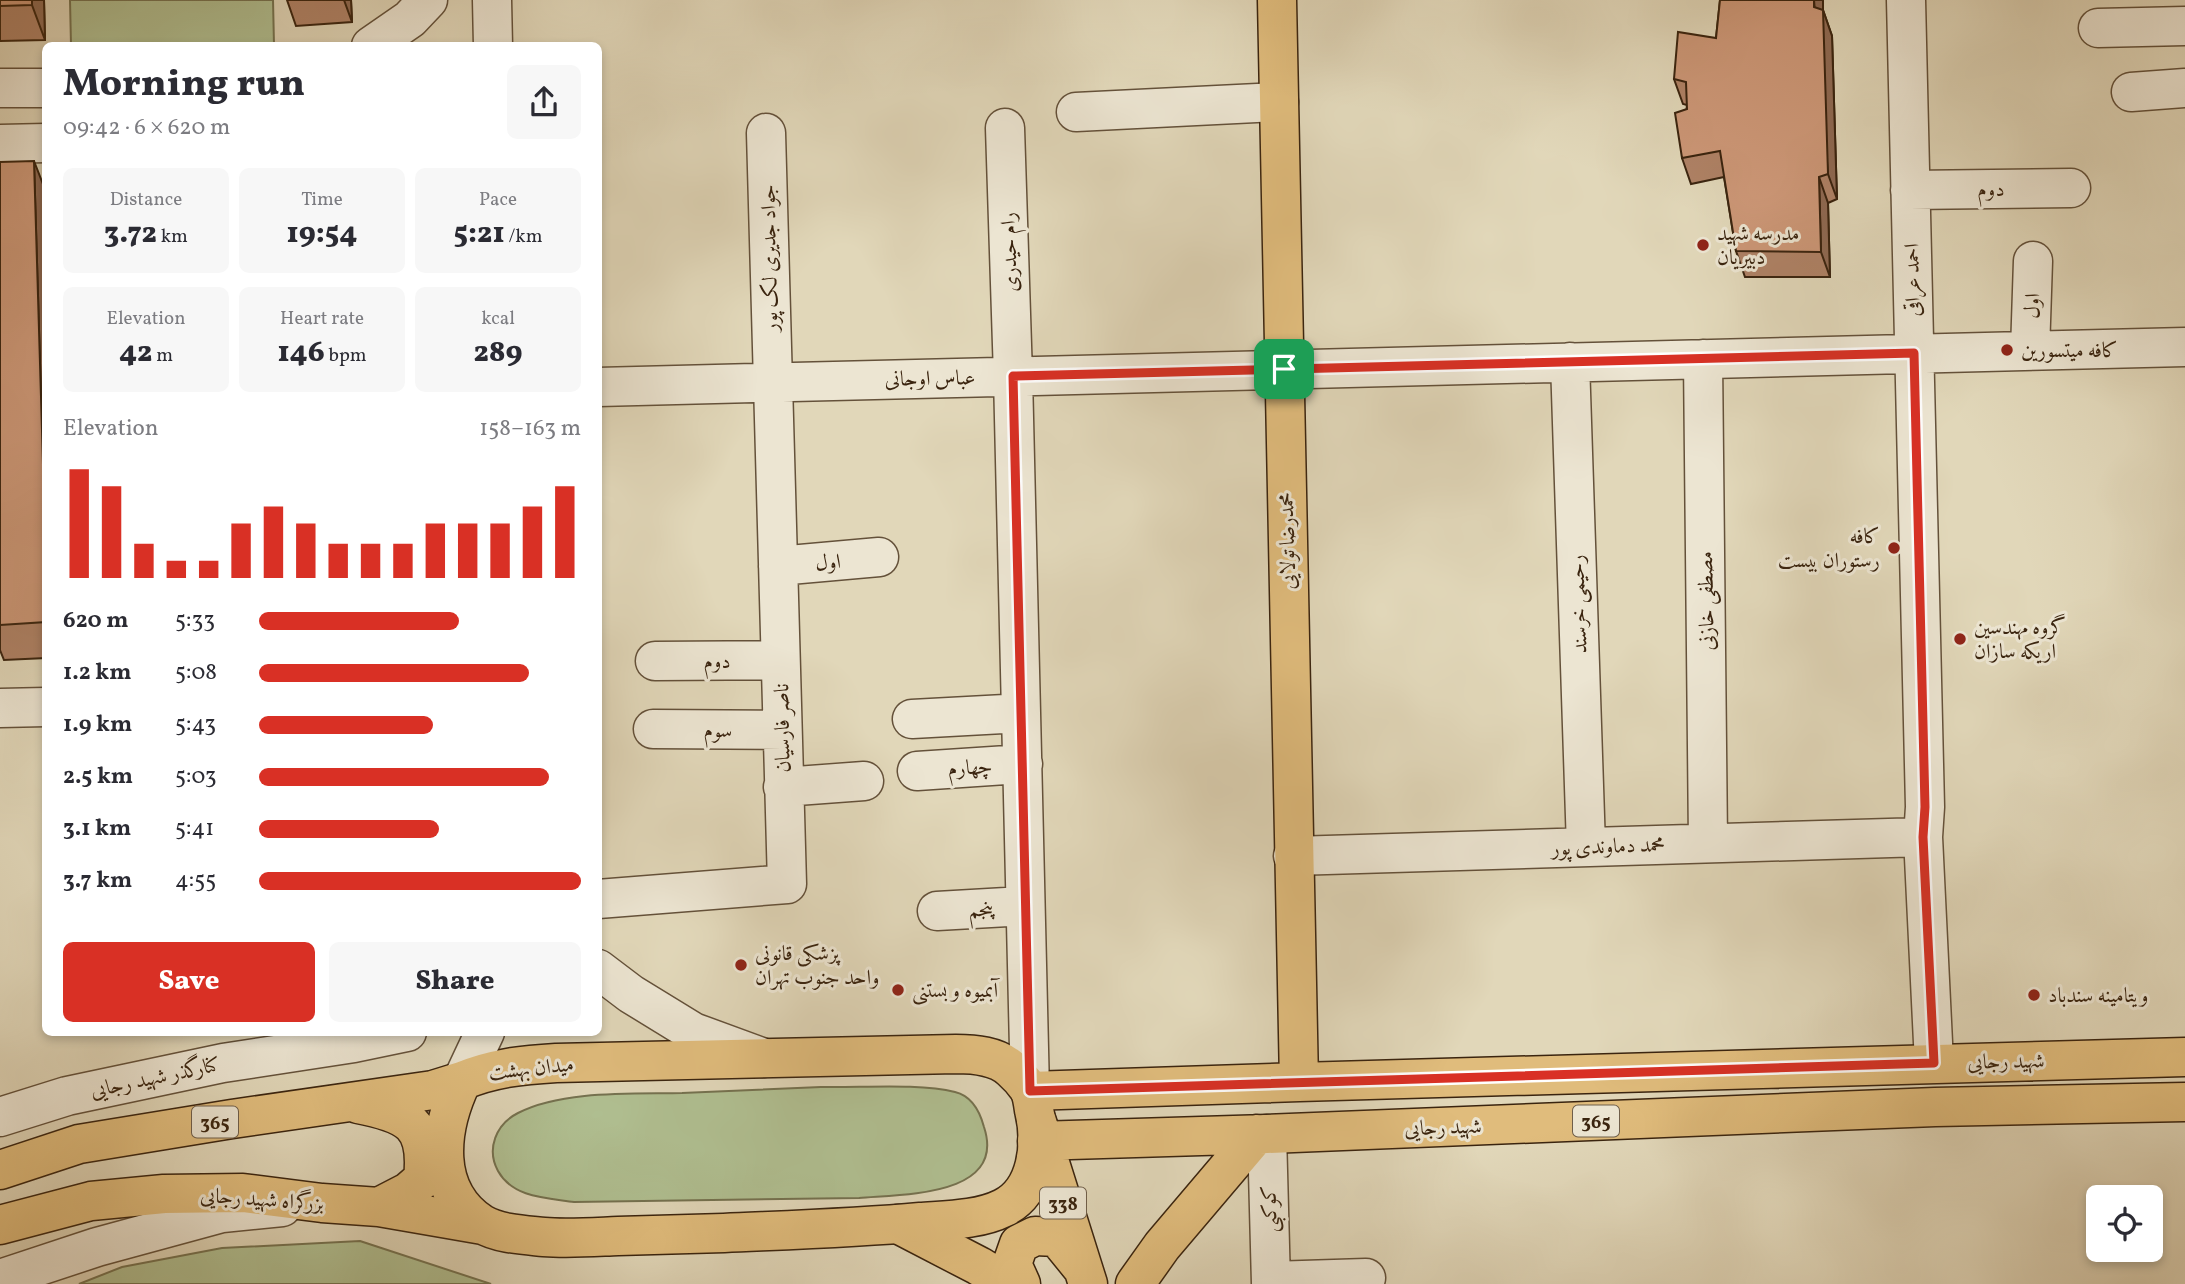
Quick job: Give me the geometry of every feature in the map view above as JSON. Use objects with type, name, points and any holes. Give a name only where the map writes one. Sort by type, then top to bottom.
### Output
[{"type":"main road","name":"محمدرضا تولایی","points":[[1277,0],[1299,1082]]},
{"type":"main road","name":"میدان بهشت","points":[[975,1054],[1010,1067],[1037,1124],[1037,1152],[1029,1183],[1014,1202],[992,1213],[898,1224],[825,1229],[546,1237],[483,1225],[457,1202],[450,1189],[445,1168],[445,1129],[451,1103],[462,1081],[481,1073],[524,1065],[975,1054]]},
{"type":"main road","name":"شهید رجایی","points":[[1037,1124],[1299,1082],[2185,1057]]},
{"type":"main road","points":[[1934,1063],[1935,1107]]},
{"type":"main road","name":"365","points":[[0,1170],[79,1144],[433,1090],[462,1081]]},
{"type":"main road","points":[[348,1102],[390,1111],[407,1119],[420,1135],[425,1157],[423,1179],[408,1192],[379,1207]]},
{"type":"main road","name":"شهید رجایی","points":[[1037,1124],[1262,1134],[1935,1107],[2185,1102]]},
{"type":"main road","name":"338","points":[[1037,1124],[1086,1277]]},
{"type":"main road","points":[[1135,1284],[1162,1246],[1262,1134]]},
{"type":"main road","name":"بزرگراه شهید رجایی","points":[[0,1225],[91,1201],[164,1194],[243,1193],[379,1207],[483,1225]]},
{"type":"main road","points":[[898,1224],[979,1266],[1007,1284]]},
{"type":"main road","points":[[1021,1284],[1012,1264],[1019,1244],[1035,1236],[1057,1237],[1086,1277]]},
{"type":"street","points":[[377,42],[410,19],[428,0]]},
{"type":"street","points":[[492,0],[493,42]]},
{"type":"street","name":"احمد عراقی","points":[[1906,0],[1924,779],[1923,837],[1934,1063]]},
{"type":"street","points":[[2098,28],[2185,26]]},
{"type":"street","points":[[0,88],[42,88]]},
{"type":"street","points":[[2131,92],[2185,88]]},
{"type":"street","points":[[1076,112],[1279,102]]},
{"type":"street","name":"رام حیدری","points":[[1005,128],[1026,906],[1037,1124]]},
{"type":"street","name":"جواد جدیری لک پور","points":[[766,134],[773,382]]},
{"type":"street","points":[[0,144],[42,143]]},
{"type":"street","name":"دوم","points":[[1910,190],[2071,188]]},
{"type":"street","name":"اول","points":[[2030,351],[2033,261]]},
{"type":"street","name":"عباس اوجانی","points":[[602,387],[2185,347]]},
{"type":"street","name":"مصطفی خازنی","points":[[1703,359],[1708,844]]},
{"type":"street","name":"رحیمی خرسند","points":[[1570,362],[1586,847]]},
{"type":"street","name":"ناصر فارسیان","points":[[602,899],[787,884],[773,382]]},
{"type":"street","name":"اول","points":[[778,566],[879,557]]},
{"type":"street","name":"دوم","points":[[655,661],[780,660]]},
{"type":"street","points":[[0,708],[42,707]]},
{"type":"street","points":[[912,719],[1021,713]]},
{"type":"street","name":"سوم","points":[[653,729],[782,730]]},
{"type":"street","name":"چهارم","points":[[917,771],[1023,764]]},
{"type":"street","points":[[783,787],[864,781]]},
{"type":"street","name":"محمد دماوندی پور","points":[[1293,856],[1923,837]]},
{"type":"street","name":"پنجم","points":[[937,911],[1026,906]]},
{"type":"street","points":[[602,972],[631,994],[693,1032],[764,1058]]},
{"type":"street","name":"کنارگذر شهید رجایی","points":[[0,1117],[67,1096],[223,1063],[388,1036]]},
{"type":"street","points":[[462,1081],[483,1036]]},
{"type":"street","name":"کوکبی","points":[[1262,1134],[1271,1282]]},
{"type":"street","points":[[0,1279],[97,1247],[222,1213],[323,1203]]},
{"type":"street","points":[[1271,1282],[1366,1278]]},
{"type":"green space","points":[[70,0],[273,0],[274,42],[71,42]]},
{"type":"green space","points":[[889,1086],[941,1089],[961,1094],[974,1105],[984,1127],[987,1150],[980,1167],[966,1179],[946,1187],[900,1195],[859,1198],[574,1202],[542,1198],[512,1187],[498,1171],[493,1154],[495,1138],[510,1118],[555,1100],[599,1095]]},
{"type":"green space","points":[[360,1241],[491,1284],[79,1284],[122,1267],[222,1248]]},
{"type":"building","points":[[0,0],[32,0],[32,5],[0,6]]},
{"type":"building","points":[[1720,0],[1814,0],[1814,7],[1823,10],[1828,174],[1819,177],[1821,252],[1736,251],[1720,151],[1682,158],[1675,113],[1687,109],[1686,82],[1674,79],[1678,32],[1716,38]]},
{"type":"building","points":[[34,161],[42,430],[42,622],[0,625],[0,162]]},
{"type":"place","name":"مدرسه شهید دبیریان","points":[[1703,245]]},
{"type":"place","name":"کافه میتسورین","points":[[2007,350]]},
{"type":"place","name":"کافه رستوران بیست","points":[[1894,548]]},
{"type":"place","name":"گروه مهندسین اریکه سازان","points":[[1960,639]]},
{"type":"place","name":"پزشکی قانونی واحد جنوب تهران","points":[[741,965]]},
{"type":"place","name":"آبمیوه و بستنی","points":[[898,990]]},
{"type":"place","name":"ویتامینه سندباد","points":[[2034,995]]},
{"type":"route","points":[[1914,353],[1925,807],[1923,837],[1934,1063],[1030,1091],[1013,376],[1284,369],[1914,353]]}]
